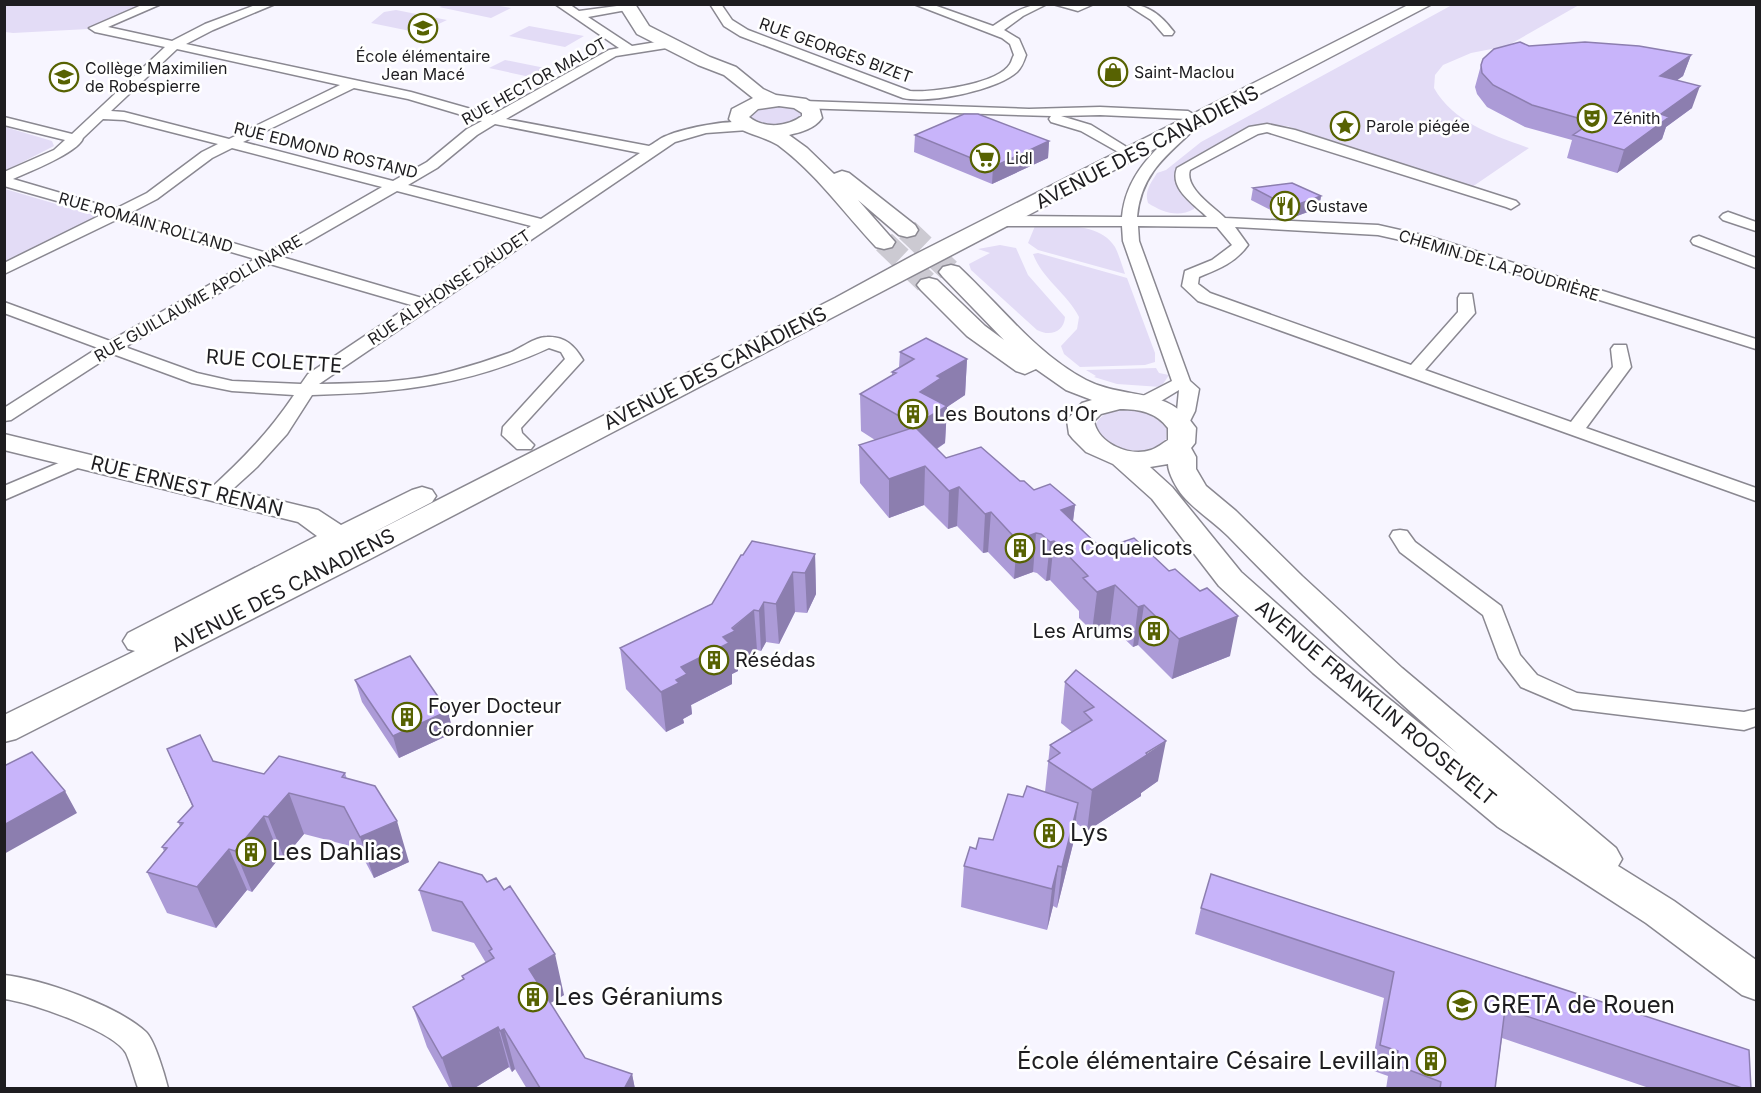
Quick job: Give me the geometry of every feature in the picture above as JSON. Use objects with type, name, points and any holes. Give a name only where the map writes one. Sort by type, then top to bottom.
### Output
[{"type":"main road","name":"AVENUE DES CANADIENS","points":[[4,708],[178,620],[349,545],[852,298],[922,260],[1002,221],[1404,4]]},
{"type":"main road","name":"AVENUE DES CANADIENS","points":[[4,730],[349,545],[524,445],[1120,149],[1190,119],[1424,4]]},
{"type":"main road","points":[[627,6],[643,30],[663,45],[730,71],[756,93],[806,116]]},
{"type":"main road","points":[[704,61],[742,99],[749,120],[791,145],[837,188],[859,218],[884,242]]},
{"type":"main road","points":[[749,120],[772,100]]},
{"type":"main road","points":[[749,120],[786,129],[806,116]]},
{"type":"main road","points":[[806,116],[805,140],[813,150],[856,190],[885,210],[907,230]]},
{"type":"main road","points":[[929,285],[976,331],[1064,394],[1081,421],[1081,432],[1087,442],[1100,451],[1123,458],[1154,458],[1178,435],[1169,413],[1080,388],[1056,373],[1030,351],[992,310],[951,272]]},
{"type":"main road","points":[[1081,421],[1087,412],[1098,406],[1132,402]]},
{"type":"main road","name":"AVENUE FRANKLIN ROOSEVELT","points":[[1178,435],[1182,469],[1194,491],[1226,517],[1291,583],[1390,676],[1570,828],[1660,912]]},
{"type":"main road","name":"RUE ERNEST RENAN","points":[[4,442],[308,516],[349,545]]},
{"type":"main road","name":"AVENUE FRANKLIN ROOSEVELT","points":[[1123,458],[1162,492],[1230,579],[1325,665],[1511,817],[1660,912],[1756,983]]},
{"type":"street","points":[[156,4],[95,28],[353,83],[495,119],[651,152]]},
{"type":"street","points":[[4,180],[59,153],[77,139],[174,45],[209,27],[270,4]]},
{"type":"street","points":[[560,4],[630,50]]},
{"type":"street","name":"RUE GEORGES BIZET","points":[[715,4],[728,23],[744,33],[908,95],[922,97],[966,88]]},
{"type":"street","points":[[919,4],[996,30],[1015,42],[1020,54],[1015,67],[991,80],[966,88],[980,110]]},
{"type":"street","points":[[996,30],[1019,14],[1042,4]]},
{"type":"street","points":[[1058,4],[1071,8],[1089,4]]},
{"type":"street","points":[[1131,4],[1155,18],[1168,32]]},
{"type":"street","points":[[579,15],[627,6]]},
{"type":"street","name":"RUE HECTOR MALOT","points":[[393,186],[432,165],[472,132],[613,53],[663,45]]},
{"type":"street","points":[[4,269],[152,196],[207,155],[353,83]]},
{"type":"street","points":[[806,116],[861,108],[1029,113],[1100,111],[1190,119]]},
{"type":"street","points":[[1029,113],[1086,128],[1120,149]]},
{"type":"street","name":"RUE EDMOND ROSTAND","points":[[100,115],[124,116],[543,224]]},
{"type":"street","points":[[1178,435],[1190,389],[1182,384],[1131,241],[1128,221],[1134,186],[1190,119]]},
{"type":"street","name":"RUE ALPHONSE DAUDET","points":[[217,493],[250,463],[280,430],[314,378],[676,136],[749,120]]},
{"type":"street","points":[[4,121],[77,139]]},
{"type":"street","points":[[1511,204],[1290,133],[1268,128],[1254,130],[1194,162],[1185,168],[1181,176],[1184,186],[1221,222],[1240,245],[1234,254],[1221,262],[1191,274],[1190,286],[1204,297],[1756,494]]},
{"type":"street","name":"RUE ROMAIN ROLLAND","points":[[4,180],[426,304]]},
{"type":"street","name":"RUE GUILLAUME APOLLINAIRE","points":[[4,416],[112,348],[393,186]]},
{"type":"street","points":[[1728,217],[1756,227]]},
{"type":"street","name":"CHEMIN DE LA POUDRIÈRE","points":[[1002,221],[1221,222],[1354,228],[1402,235],[1431,242],[1756,344]]},
{"type":"street","points":[[1699,241],[1756,263]]},
{"type":"street","points":[[1414,372],[1467,313],[1466,298]]},
{"type":"street","name":"RUE COLETTE","points":[[4,307],[192,378],[232,386],[305,390],[379,388],[452,377],[515,357],[547,342],[561,345],[568,349],[574,360],[512,427],[512,435],[524,445]]},
{"type":"street","points":[[1575,430],[1622,367],[1620,349]]},
{"type":"street","points":[[1132,402],[1182,384]]},
{"type":"street","points":[[4,494],[80,460]]},
{"type":"street","points":[[1400,536],[1407,547],[1493,611],[1509,658],[1528,681],[1573,701],[1744,721],[1756,718]]},
{"type":"street","points":[[4,987],[23,989],[101,1018],[137,1043],[153,1089]]},
{"type":"shaded area","points":[[5,5],[151,5],[88,29],[13,33],[5,32]]},
{"type":"shaded area","points":[[494,5],[511,8],[491,18],[439,7]]},
{"type":"shaded area","points":[[1452,5],[1579,5],[1507,46],[1471,53],[1443,65],[1435,75],[1434,88],[1442,100],[1463,119],[1529,148],[1472,187],[1287,126],[1257,125],[1179,166],[1177,183],[1195,206],[1194,209],[1182,213],[1170,213],[1148,203],[1150,184],[1157,173],[1166,170],[1201,142]]},
{"type":"shaded area","points":[[396,10],[447,20],[420,33],[371,23],[384,12]]},
{"type":"shaded area","points":[[529,26],[584,36],[565,47],[509,36]]},
{"type":"shaded area","points":[[505,60],[545,68],[530,77],[489,68]]},
{"type":"shaded area","points":[[768,105],[795,107],[802,112],[803,116],[783,126],[762,124],[749,118],[750,112]]},
{"type":"shaded area","points":[[5,127],[52,141],[54,146],[5,171]]},
{"type":"shaded area","points":[[5,189],[90,214],[95,217],[5,263]]},
{"type":"shaded area","points":[[1035,226],[1079,227],[1100,233],[1115,247],[1125,274],[1038,250],[1028,243]]},
{"type":"shaded area","points":[[1000,245],[1016,248],[1028,275],[1065,317],[1059,330],[1047,333],[1037,330],[971,270],[969,264],[990,253],[978,249]]},
{"type":"shaded area","points":[[1038,253],[1127,278],[1155,353],[1155,362],[1145,365],[1080,367],[1064,354],[1061,346],[1077,329],[1079,317],[1037,263],[1033,254]]},
{"type":"shaded area","points":[[1156,368],[1159,373],[1169,375],[1161,387],[1117,384],[1094,377],[1096,376],[1086,370]]},
{"type":"shaded area","points":[[1128,409],[1145,412],[1160,419],[1167,428],[1166,439],[1149,449],[1138,451],[1118,447],[1108,442],[1095,427],[1097,422],[1108,413]]},
{"type":"building","name":"Zénith","points":[[1520,42],[1529,46],[1585,42],[1639,46],[1691,55],[1660,76],[1700,86],[1661,114],[1669,117],[1624,150],[1573,135],[1592,122],[1532,105],[1493,85],[1482,73],[1483,59],[1494,49]]},
{"type":"building","points":[[964,114],[978,114],[1049,141],[993,167],[915,135]]},
{"type":"building","points":[[1292,183],[1321,196],[1296,205],[1284,204],[1253,188]]},
{"type":"building","points":[[926,338],[967,359],[937,376],[941,378],[920,392],[947,406],[915,425],[860,394],[896,373],[892,372],[914,359],[900,352]]},
{"type":"building","points":[[915,427],[946,458],[981,447],[1020,481],[1024,481],[1034,490],[1050,484],[1075,505],[1061,510],[1102,549],[1134,538],[1169,571],[1175,569],[1200,591],[1207,588],[1238,616],[1179,639],[1144,605],[1138,607],[1115,585],[1097,592],[1083,578],[1088,576],[1054,541],[1050,542],[1041,534],[1036,533],[1017,540],[991,512],[985,514],[959,487],[949,491],[925,466],[889,479],[859,445]]},
{"type":"building","points":[[752,541],[815,554],[805,573],[793,572],[776,604],[764,602],[759,611],[754,610],[732,628],[735,631],[723,637],[729,643],[681,667],[687,674],[676,680],[679,683],[661,692],[620,648],[712,604]]},
{"type":"building","points":[[410,656],[448,711],[393,736],[355,680]]},
{"type":"building","points":[[1076,670],[1166,741],[1092,790],[1048,761],[1060,753],[1050,745],[1092,720],[1084,712],[1094,707],[1065,682]]},
{"type":"building","points":[[200,735],[213,761],[264,774],[279,756],[345,773],[342,777],[375,786],[397,821],[360,837],[344,807],[289,793],[268,817],[264,816],[235,851],[229,849],[197,887],[147,872],[167,848],[162,847],[183,823],[178,822],[193,806],[167,749]]},
{"type":"building","points":[[32,752],[65,791],[4,825],[4,766]]},
{"type":"building","points":[[1027,786],[1078,803],[1062,867],[1058,866],[1052,889],[964,866],[970,847],[976,849],[979,838],[993,840],[1008,794],[1023,797]]},
{"type":"building","points":[[439,862],[482,875],[487,882],[496,878],[504,890],[510,886],[555,954],[529,969],[585,1058],[632,1074],[624,1089],[540,1088],[504,1029],[500,1031],[498,1027],[442,1058],[413,1007],[464,979],[462,976],[494,958],[489,951],[492,949],[462,902],[419,890]]},
{"type":"building","points":[[1211,874],[1749,1050],[1751,1089],[1745,1089],[1505,1009],[1495,1089],[1440,1089],[1441,1082],[1396,1065],[1398,1051],[1380,1045],[1394,972],[1201,908]]},
{"type":"tunnel","points":[[907,230],[951,272]]},
{"type":"tunnel","points":[[884,242],[929,285]]},
{"type":"place","name":"École élémentaire Jean Macé","points":[[423,28]]},
{"type":"place","name":"Saint-Maclou","points":[[1113,72]]},
{"type":"place","name":"Collège Maximilien de Robespierre","points":[[64,77]]},
{"type":"place","name":"Zénith","points":[[1592,118]]},
{"type":"place","name":"Parole piégée","points":[[1345,126]]},
{"type":"place","name":"Lidl","points":[[985,158]]},
{"type":"place","name":"Gustave","points":[[1285,206]]},
{"type":"place","name":"Les Boutons d'Or","points":[[913,414]]},
{"type":"place","name":"Les Coquelicots","points":[[1020,548]]},
{"type":"place","name":"Les Arums","points":[[1154,631]]},
{"type":"place","name":"Résédas","points":[[714,660]]},
{"type":"place","name":"Foyer Docteur Cordonnier","points":[[407,717]]},
{"type":"place","name":"Lys","points":[[1049,833]]},
{"type":"place","name":"Les Dahlias","points":[[251,852]]},
{"type":"place","name":"Les Géraniums","points":[[533,997]]},
{"type":"place","name":"GRETA de Rouen","points":[[1462,1005]]},
{"type":"place","name":"École élémentaire Césaire Levillain","points":[[1431,1061]]}]
